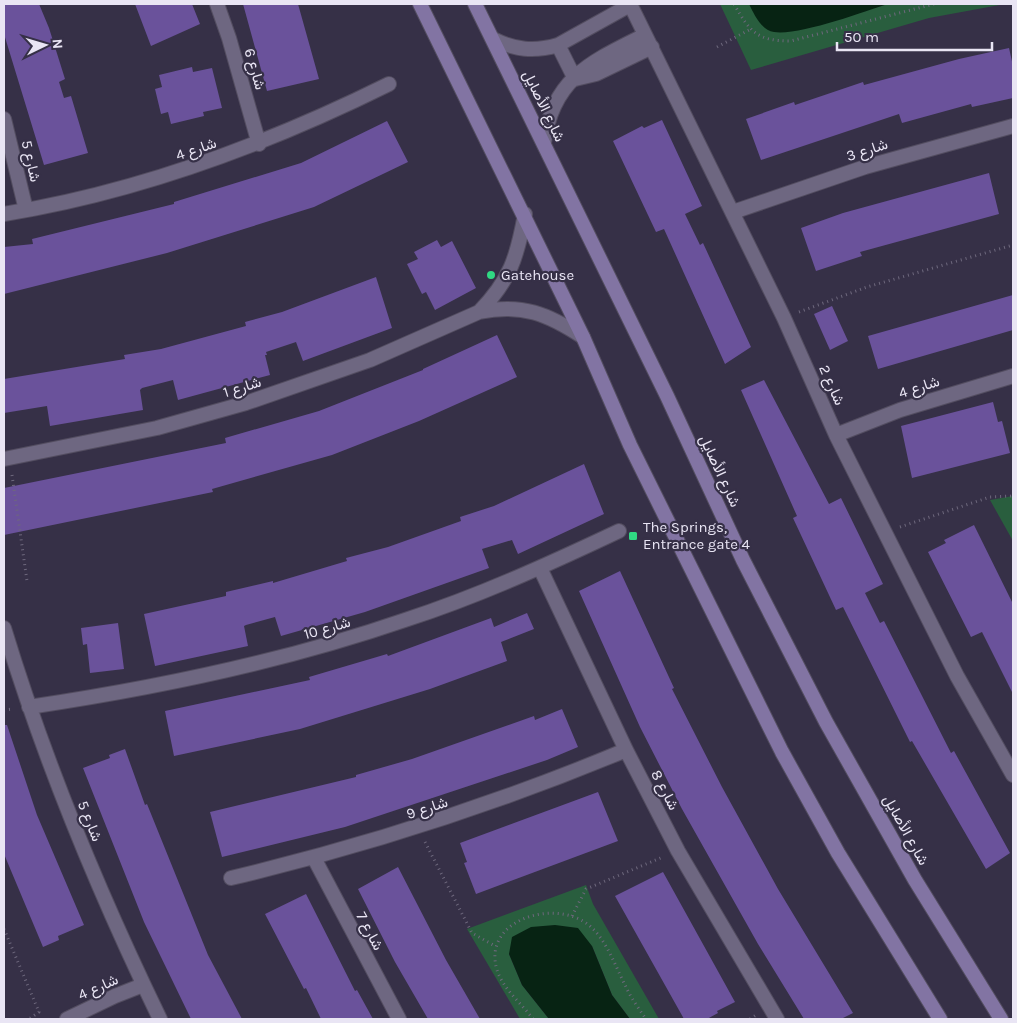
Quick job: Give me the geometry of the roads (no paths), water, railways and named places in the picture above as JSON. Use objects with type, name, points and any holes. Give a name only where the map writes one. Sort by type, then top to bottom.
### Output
[{"type":"main road","points":[[420,4],[525,214],[583,337],[634,454],[782,752],[838,853],[940,1019]]},
{"type":"main road","name":"شارع الأصايل","points":[[475,4],[544,143],[744,560],[826,722],[915,880],[1001,1019]]},
{"type":"street","name":"شارع 6","points":[[217,4],[229,38],[259,144]]},
{"type":"street","points":[[492,39],[511,47],[531,50],[558,45],[630,4]]},
{"type":"street","name":"شارع 2","points":[[630,4],[784,318],[836,435],[958,676],[1013,775]]},
{"type":"street","points":[[544,143],[546,129],[553,108],[564,89],[591,62],[649,41]]},
{"type":"street","points":[[558,45],[575,79]]},
{"type":"street","name":"شارع 4","points":[[4,214],[155,179],[259,144],[325,116],[389,84]]},
{"type":"street","name":"شارع 5","points":[[4,119],[26,210]]},
{"type":"street","name":"شارع 3","points":[[733,212],[874,164],[1013,126]]},
{"type":"street","name":"شارع 1","points":[[479,312],[500,289],[513,265],[525,214]]},
{"type":"street","name":"شارع 1","points":[[7,459],[157,428],[246,402],[370,360],[479,312],[510,307],[525,309],[558,320],[583,337]]},
{"type":"street","name":"شارع 4","points":[[836,435],[900,410],[1013,376]]},
{"type":"street","name":"شارع 10","points":[[29,707],[188,680],[273,660],[406,620],[540,568],[619,532]]},
{"type":"street","name":"شارع 8","points":[[540,568],[626,750],[678,851],[777,1019]]},
{"type":"street","name":"شارع 5","points":[[4,628],[29,707],[109,912],[160,1019]]},
{"type":"street","name":"شارع 9","points":[[231,878],[314,858],[489,805],[626,750]]},
{"type":"street","name":"شارع 7","points":[[314,858],[399,1019]]},
{"type":"street","name":"شارع 4","points":[[67,1019],[115,996],[144,985]]},
{"type":"place","name":"Gatehouse","points":[[491,275]]},
{"type":"place","name":"The Springs, Entrance gate 4","points":[[633,536]]}]
